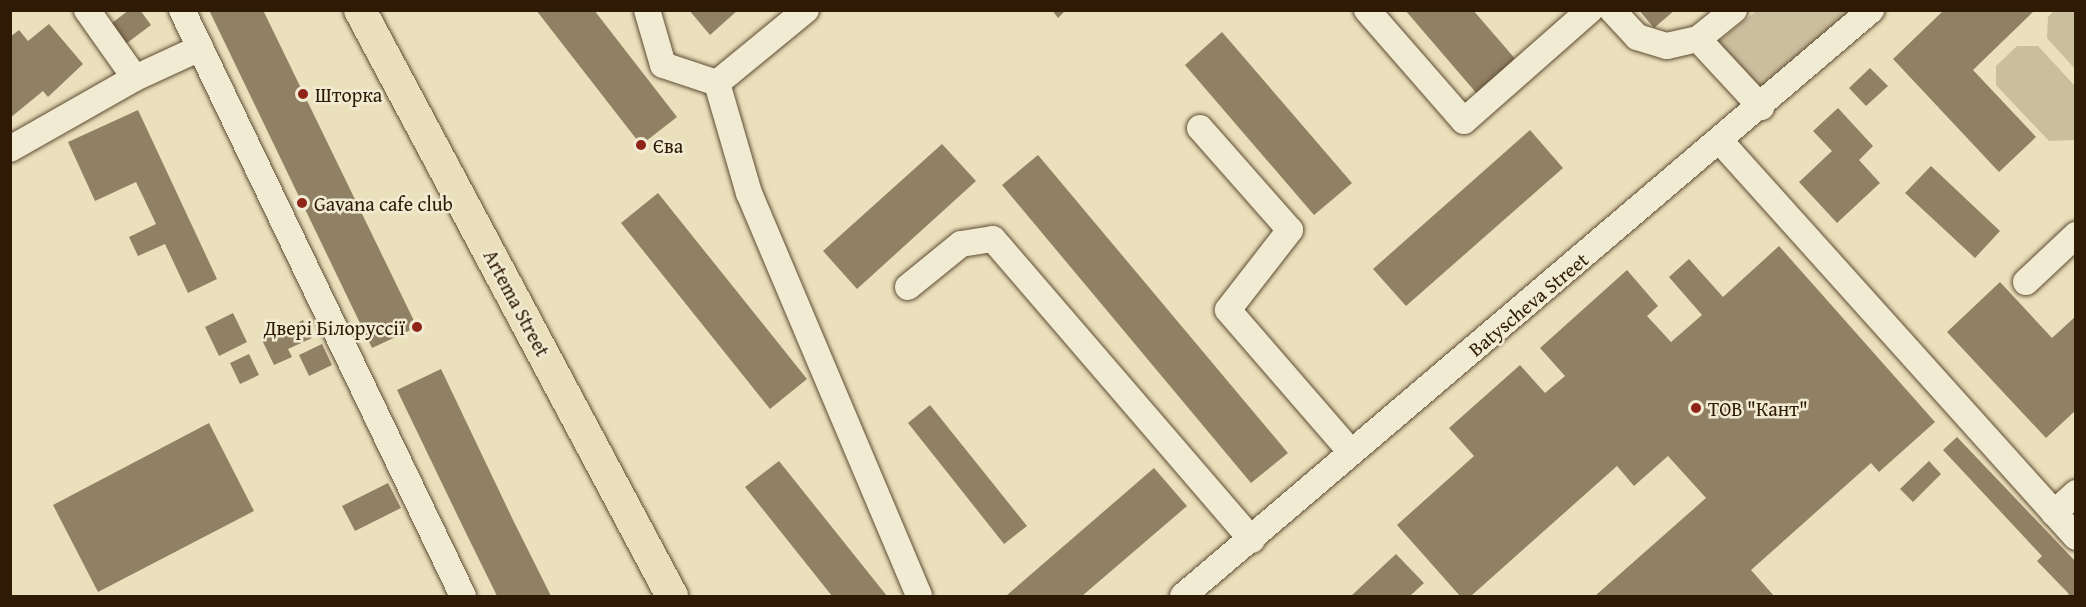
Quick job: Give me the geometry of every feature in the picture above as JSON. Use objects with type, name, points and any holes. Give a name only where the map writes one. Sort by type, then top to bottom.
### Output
[{"type":"main road","name":"Artema Street","points":[[360,10],[672,597]]},
{"type":"street","points":[[87,10],[135,78]]},
{"type":"street","points":[[182,10],[464,597]]},
{"type":"street","points":[[647,10],[663,65],[717,83]]},
{"type":"street","points":[[717,83],[806,10]]},
{"type":"street","points":[[1367,10],[1464,121],[1590,10]]},
{"type":"street","points":[[1612,10],[1637,37],[1667,46],[1698,39],[1734,10]]},
{"type":"street","name":"Batyscheva Street","points":[[1183,597],[1252,540],[1351,452],[1761,108],[1871,10]]},
{"type":"street","points":[[1698,39],[1761,108]]},
{"type":"street","points":[[10,149],[135,78],[200,48]]},
{"type":"street","points":[[717,83],[749,194],[919,597]]},
{"type":"street","points":[[1200,128],[1290,230],[1228,310],[1351,452]]},
{"type":"street","points":[[1721,142],[2076,537]]},
{"type":"street","points":[[2026,282],[2076,235]]},
{"type":"street","points":[[908,288],[961,244],[993,239],[1252,540]]},
{"type":"street","points":[[2054,513],[2076,493]]},
{"type":"shaded area","points":[[1756,11],[1858,11],[1773,87],[1755,87],[1718,42]]},
{"type":"shaded area","points":[[2054,11],[2075,11],[2075,69],[2047,38],[2048,17]]},
{"type":"shaded area","points":[[2017,46],[2038,46],[2075,86],[2075,140],[2049,141],[1996,85],[1996,66]]},
{"type":"building","points":[[129,10],[140,10],[151,25],[123,46],[108,26]]},
{"type":"building","points":[[209,10],[263,10],[417,327],[372,348]]},
{"type":"building","points":[[536,10],[594,10],[677,117],[641,145]]},
{"type":"building","points":[[689,10],[738,10],[710,35]]},
{"type":"building","points":[[1052,10],[1066,10],[1058,18]]},
{"type":"building","points":[[1405,10],[1473,10],[1517,61],[1478,95]]},
{"type":"building","points":[[1639,10],[1675,10],[1654,28]]},
{"type":"building","points":[[1944,10],[2035,10],[1973,70],[2036,137],[1999,172],[1893,59]]},
{"type":"building","points":[[49,24],[83,64],[48,97],[43,91],[10,118],[10,37],[19,30],[28,41]]},
{"type":"building","points":[[1222,32],[1352,183],[1314,215],[1185,65]]},
{"type":"building","points":[[1870,68],[1888,86],[1866,106],[1849,88]]},
{"type":"building","points":[[1838,108],[1873,146],[1859,160],[1880,183],[1837,223],[1799,182],[1832,151],[1813,131]]},
{"type":"building","points":[[138,110],[217,279],[188,293],[165,244],[138,256],[129,237],[156,224],[136,182],[95,201],[68,142]]},
{"type":"building","points":[[1530,130],[1563,168],[1406,306],[1373,269]]},
{"type":"building","points":[[942,144],[976,181],[857,289],[823,251]]},
{"type":"building","points":[[1038,155],[1288,453],[1251,483],[1002,185]]},
{"type":"building","points":[[1931,166],[2000,231],[1975,258],[1905,193]]},
{"type":"building","points":[[658,193],[807,379],[770,409],[621,223]]},
{"type":"building","name":"ТОВ \"Кант\"","points":[[1779,246],[1935,422],[1879,472],[1871,463],[1751,570],[1774,596],[1595,596],[1706,498],[1668,456],[1634,486],[1617,466],[1471,596],[1460,596],[1397,525],[1474,456],[1449,428],[1520,365],[1545,393],[1565,376],[1540,348],[1627,270],[1658,306],[1647,316],[1671,342],[1702,315],[1669,277],[1689,259],[1723,297]]},
{"type":"building","points":[[2000,282],[2052,338],[2076,316],[2076,410],[2046,438],[1947,332]]},
{"type":"building","points":[[233,313],[247,342],[219,356],[205,327]]},
{"type":"building","points":[[303,320],[312,338],[288,349],[292,357],[274,365],[262,340]]},
{"type":"building","points":[[322,344],[332,365],[309,376],[299,355]]},
{"type":"building","points":[[249,354],[259,375],[240,384],[230,363]]},
{"type":"building","points":[[441,369],[551,596],[497,596],[463,527],[397,390]]},
{"type":"building","points":[[930,405],[1027,526],[1004,544],[908,423]]},
{"type":"building","points":[[209,423],[254,511],[98,592],[53,505]]},
{"type":"building","points":[[1957,437],[2076,562],[2076,596],[2066,596],[2069,594],[2037,561],[2042,556],[1943,450]]},
{"type":"building","points":[[779,461],[887,596],[832,596],[745,487]]},
{"type":"building","points":[[1929,461],[1941,474],[1913,502],[1900,489]]},
{"type":"building","points":[[1154,468],[1187,506],[1082,596],[1006,596]]},
{"type":"building","points":[[388,483],[401,508],[355,531],[342,506]]},
{"type":"building","points":[[1396,554],[1424,583],[1410,596],[1351,596]]},
{"type":"place","name":"Шторка","points":[[303,94]]},
{"type":"place","name":"Єва","points":[[641,145]]},
{"type":"place","name":"Gavana cafe club","points":[[302,203]]},
{"type":"place","name":"Двері Білоруссії","points":[[417,327]]},
{"type":"place","name":"ТОВ \"Кант\"","points":[[1696,408]]}]
